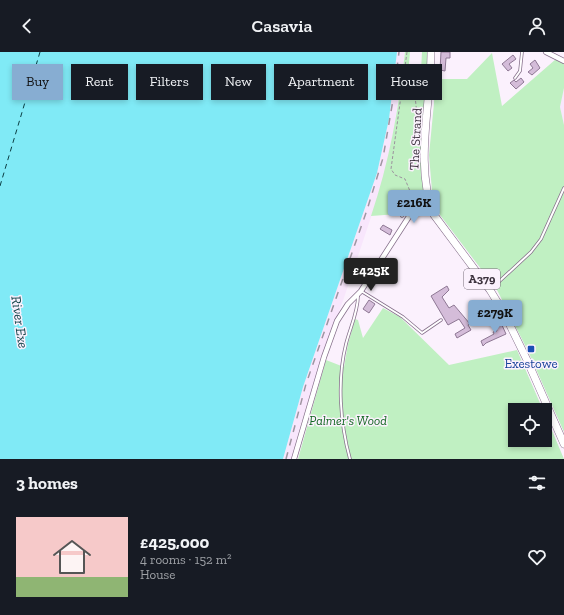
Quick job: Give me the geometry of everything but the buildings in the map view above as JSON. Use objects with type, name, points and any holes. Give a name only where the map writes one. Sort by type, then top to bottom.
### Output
[{"type":"main road","name":"The Strand","points":[[429,202],[424,162],[431,52]]},
{"type":"main road","name":"A379","points":[[429,202],[434,216],[490,290],[527,360],[564,444]]},
{"type":"street","points":[[546,52],[564,61]]},
{"type":"street","points":[[294,459],[321,364],[337,321],[348,304],[358,296],[416,207],[429,202]]},
{"type":"lane","points":[[514,78],[520,71],[522,52]]},
{"type":"lane","points":[[490,290],[531,252],[542,239],[564,188]]},
{"type":"lane","points":[[402,216],[407,207],[413,205],[416,207]]},
{"type":"lane","points":[[361,291],[403,317],[422,333],[441,320]]},
{"type":"lane","points":[[350,459],[343,420],[342,370],[346,343],[356,311],[358,296]]},
{"type":"path","points":[[407,52],[399,118],[391,166],[392,172],[405,179],[416,207]]},
{"type":"path","points":[[415,100],[417,115]]},
{"type":"shaded area","points":[[397,52],[405,52],[403,64],[396,64]]},
{"type":"shaded area","points":[[564,88],[564,125],[560,107]]},
{"type":"shaded area","points":[[391,100],[398,100],[384,178],[344,298],[324,351],[299,430],[292,459],[283,459],[303,387],[377,173],[389,119]]},
{"type":"green space","points":[[405,52],[410,52],[409,64],[404,64]]},
{"type":"green space","points":[[422,52],[428,52],[428,64],[421,64]]},
{"type":"green space","points":[[492,53],[502,106],[556,59],[564,63],[564,88],[560,107],[564,125],[564,432],[528,351],[497,290],[440,215],[432,191],[429,155],[434,100],[442,100],[442,79],[467,79]]},
{"type":"green space","points":[[399,100],[427,100],[420,157],[426,197],[402,205],[398,214],[371,216],[383,176]]},
{"type":"green space","name":"Palmer's Wood","points":[[383,308],[400,317],[449,365],[517,350],[540,403],[508,403],[508,447],[552,447],[552,431],[564,459],[298,459],[326,360],[344,367],[348,344],[355,319],[358,320],[363,338]]},
{"type":"water","name":"River Exe","points":[[0,52],[397,52],[396,64],[376,64],[376,100],[391,100],[389,119],[377,173],[303,387],[283,459],[0,459]]},
{"type":"ferry route","points":[[0,186],[40,52]]},
{"type":"railway","points":[[286,459],[306,384],[367,210],[383,158],[393,100],[399,52]]},
{"type":"place","name":"Exestowe","points":[[531,349]]}]
